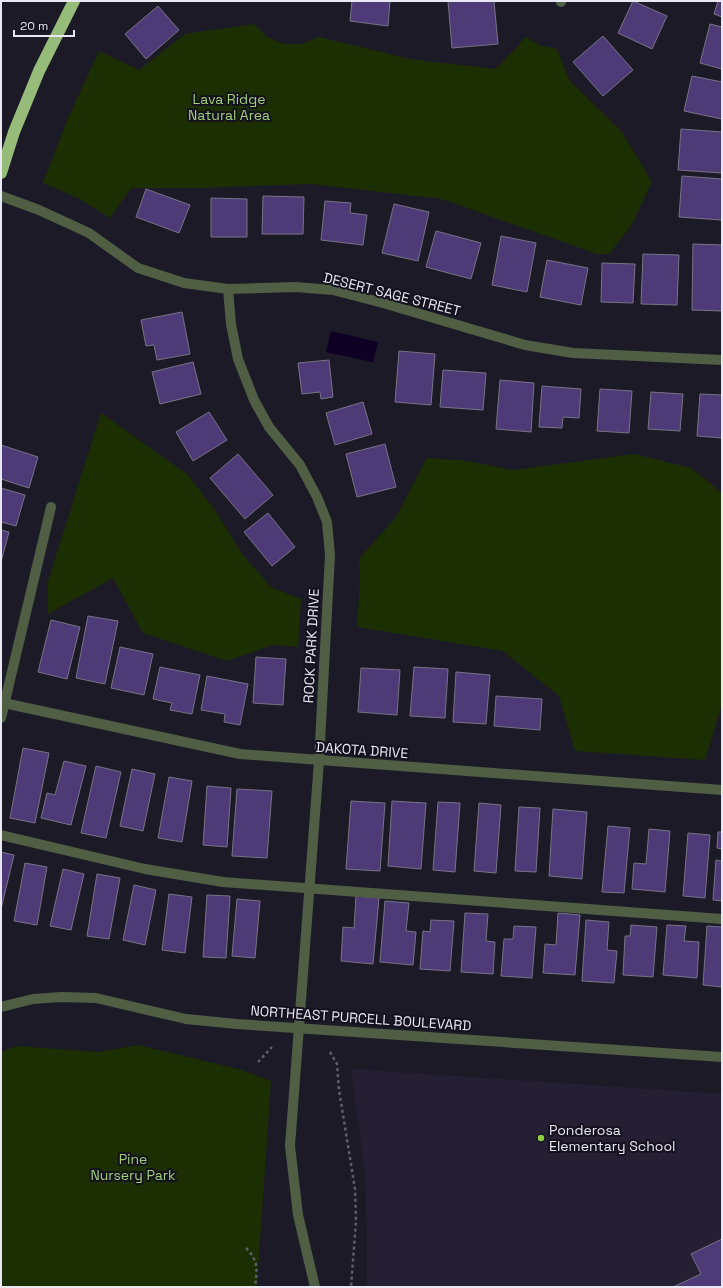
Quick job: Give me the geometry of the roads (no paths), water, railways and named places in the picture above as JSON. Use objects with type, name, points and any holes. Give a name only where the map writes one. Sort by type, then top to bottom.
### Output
[{"type":"highway","points":[[1,173],[14,132],[39,71],[74,1]]},
{"type":"street","name":"DESERT SAGE STREET","points":[[1,196],[33,208],[89,234],[138,268],[184,284],[228,289],[295,287],[333,290],[383,303],[525,345],[573,353],[722,360]]},
{"type":"street","name":"ROCK PARK DRIVE","points":[[228,289],[231,324],[238,359],[254,400],[269,427],[300,465],[317,496],[327,522],[330,555],[319,761],[290,1146],[298,1215],[313,1286]]},
{"type":"street","points":[[1,718],[51,507]]},
{"type":"street","name":"DAKOTA DRIVE","points":[[4,703],[240,754],[722,790]]},
{"type":"street","points":[[1,835],[161,872],[222,882],[722,919]]},
{"type":"street","name":"NORTHEAST PURCELL BOULEVARD","points":[[1,1007],[33,999],[61,997],[96,998],[186,1019],[722,1057]]},
{"type":"place","name":"Ponderosa Elementary School","points":[[541,1138]]},
{"type":"park label","name":"Lava Ridge Natural Area","points":[[229,108]]},
{"type":"park label","name":"Pine Nursery Park","points":[[133,1168]]}]
